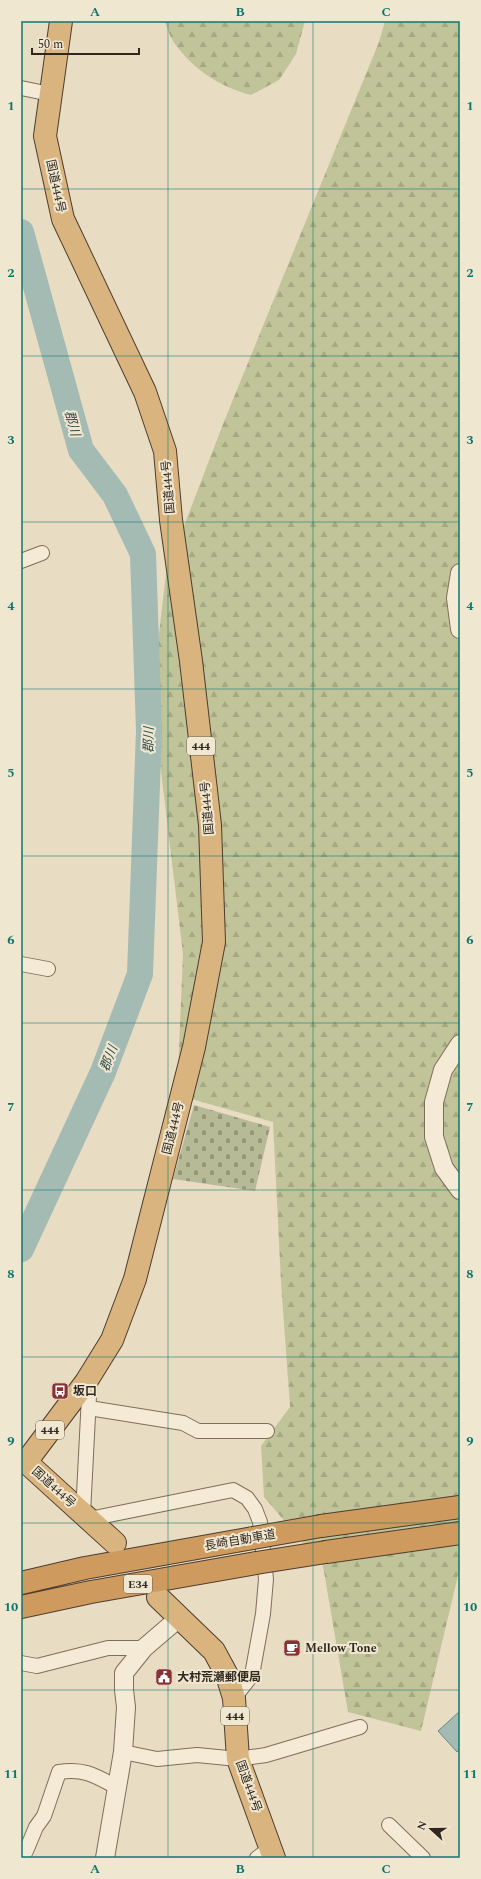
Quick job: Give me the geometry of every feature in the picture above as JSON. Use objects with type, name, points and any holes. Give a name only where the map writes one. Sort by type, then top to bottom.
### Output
[{"type":"highway","name":"国道444号","points":[[61,21],[45,136],[63,219],[145,392],[166,451],[171,520],[192,668],[210,825],[211,848],[214,942],[194,1048],[135,1279],[112,1340],[90,1374],[24,1460],[115,1543]]},
{"type":"highway","name":"長崎自動車道","points":[[21,1583],[86,1568],[322,1526],[460,1507]]},
{"type":"highway","name":"長崎自動車道","points":[[21,1607],[91,1592],[256,1563],[460,1533]]},
{"type":"highway","name":"国道444号","points":[[158,1596],[214,1651],[227,1675],[234,1698],[238,1759],[267,1855]]},
{"type":"street","points":[[21,88],[50,94]]},
{"type":"street","points":[[21,561],[42,553]]},
{"type":"street","points":[[460,573],[456,598],[460,629]]},
{"type":"street","points":[[21,964],[48,970]]},
{"type":"street","points":[[460,1044],[443,1070],[434,1102],[434,1137],[444,1168],[460,1190]]},
{"type":"street","points":[[90,1374],[86,1516],[233,1490],[247,1498],[255,1509],[260,1522],[266,1579],[263,1614],[252,1675],[234,1698]]},
{"type":"street","points":[[89,1408],[183,1422],[198,1431],[267,1431]]},
{"type":"street","points":[[105,1858],[123,1752],[126,1707],[124,1673],[144,1648],[179,1618]]},
{"type":"street","points":[[21,1663],[37,1666],[108,1648],[144,1648]]},
{"type":"street","points":[[123,1752],[157,1759],[197,1755],[238,1759],[266,1755],[360,1727]]},
{"type":"street","points":[[21,1850],[26,1851],[36,1827],[44,1816],[59,1772],[75,1770],[91,1774],[118,1788]]},
{"type":"street","points":[[389,1825],[419,1857]]},
{"type":"green space","points":[[164,21],[305,21],[296,54],[279,80],[251,95],[240,92],[218,82],[199,69],[175,44]]},
{"type":"green space","points":[[385,21],[460,21],[460,1567],[421,1731],[348,1712],[323,1566],[264,1497],[261,1446],[290,1407],[281,1282],[273,1122],[177,1095],[183,954],[158,746],[157,651],[166,573],[223,424],[379,42]]},
{"type":"green space","points":[[194,1105],[270,1127],[255,1191],[173,1179]]},
{"type":"water","points":[[460,1711],[460,1749],[457,1752],[438,1731]]},
{"type":"waterway","name":"郡川","points":[[21,232],[81,450],[115,495],[143,554],[149,731],[140,974],[103,1072],[21,1249]]},
{"type":"place","name":"坂口","points":[[60,1391]]},
{"type":"place","name":"Mellow Tone","points":[[292,1648]]},
{"type":"place","name":"大村荒瀬郵便局","points":[[164,1677]]}]
